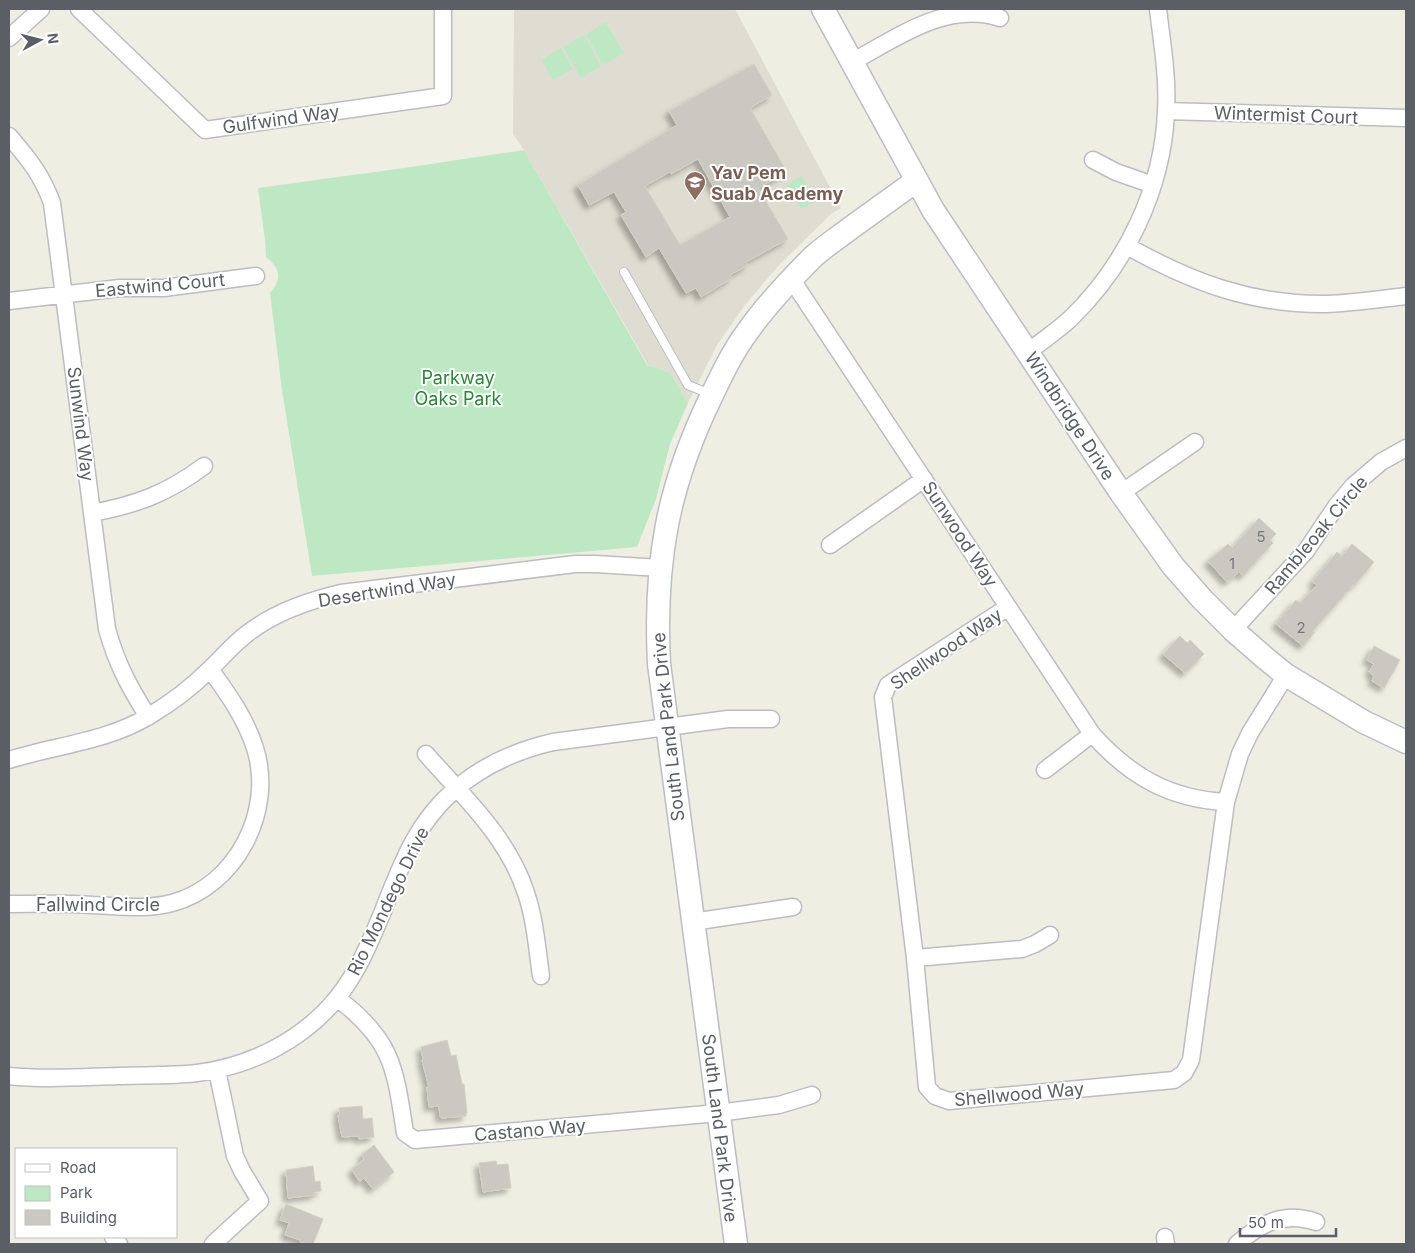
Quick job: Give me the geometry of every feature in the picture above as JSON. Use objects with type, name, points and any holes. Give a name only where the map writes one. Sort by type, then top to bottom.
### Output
[{"type":"street","points":[[9,38],[42,9]]},
{"type":"street","name":"Gulfwind Way","points":[[79,9],[205,130],[443,96],[443,9]]},
{"type":"street","name":"Windbridge Drive","points":[[823,9],[933,210],[1121,493],[1173,566],[1233,630],[1286,674],[1364,722],[1406,742]]},
{"type":"street","points":[[1028,352],[1069,320],[1091,297],[1108,276],[1127,246],[1142,216],[1153,185],[1163,144],[1166,111],[1166,74],[1158,9]]},
{"type":"street","points":[[852,62],[916,27],[939,18],[976,12],[1000,18]]},
{"type":"street","name":"Wintermist Court","points":[[1166,111],[1406,118]]},
{"type":"street","name":"Sunwind Way","points":[[9,136],[36,168],[46,184],[52,203],[107,629],[123,676],[148,717]]},
{"type":"street","points":[[1093,160],[1116,172],[1153,185]]},
{"type":"street","name":"South Land Park Drive","points":[[736,1244],[659,664],[657,621],[664,537],[682,464],[712,394],[728,362],[747,332],[763,311],[814,256],[916,180]]},
{"type":"street","points":[[1127,246],[1162,266],[1209,285],[1270,300],[1326,304],[1406,296]]},
{"type":"street","name":"Eastwind Court","points":[[9,301],[120,288],[164,288],[256,276]]},
{"type":"street","name":"Sunwood Way","points":[[792,280],[1092,734],[1124,766],[1163,789],[1204,801],[1226,802]]},
{"type":"street","points":[[1121,493],[1195,442]]},
{"type":"street","name":"Rambleoak Circle","points":[[1233,630],[1306,551],[1337,505],[1353,486],[1381,462],[1406,448]]},
{"type":"street","points":[[92,513],[121,508],[147,500],[171,488],[204,466]]},
{"type":"street","points":[[830,545],[924,479]]},
{"type":"street","name":"Desertwind Way","points":[[9,760],[94,740],[124,729],[148,717],[172,702],[210,670],[228,650],[248,633],[267,620],[298,605],[341,593],[575,564],[660,568]]},
{"type":"street","name":"Shellwood Way","points":[[1008,607],[888,685],[883,697],[915,958],[927,1086],[935,1096],[949,1101],[1174,1080],[1184,1073],[1190,1060],[1226,802],[1240,754],[1250,733],[1286,674]]},
{"type":"street","name":"Fallwind Circle","points":[[9,904],[151,907],[192,895],[208,886],[229,866],[244,844],[256,818],[260,792],[259,765],[248,728],[230,696],[210,670]]},
{"type":"street","name":"Rio Mondego Drive","points":[[9,1076],[46,1078],[196,1073],[217,1070],[250,1060],[273,1050],[315,1020],[336,998],[353,975],[364,955],[414,841],[427,820],[443,801],[484,768],[529,748],[553,742],[728,719],[771,719]]},
{"type":"street","points":[[1045,770],[1092,734]]},
{"type":"street","points":[[426,754],[492,829],[517,869],[533,917],[541,976]]},
{"type":"street","points":[[692,922],[793,907]]},
{"type":"street","points":[[915,958],[1022,948],[1035,944],[1050,935]]},
{"type":"street","name":"Castano Way","points":[[336,998],[362,1018],[385,1048],[398,1085],[405,1133],[415,1140],[718,1113],[779,1105],[812,1095]]},
{"type":"street","points":[[212,1244],[260,1201],[235,1156],[217,1070]]},
{"type":"street","points":[[1238,1244],[1257,1229],[1284,1218],[1297,1217],[1316,1222]]},
{"type":"lane","points":[[624,272],[688,385],[712,394]]},
{"type":"shaded area","name":"Yav Pem Suab Academy","points":[[514,9],[735,9],[841,208],[831,214],[779,265],[745,305],[717,345],[688,403],[670,372],[648,365],[513,134]]},
{"type":"green space","points":[[606,22],[624,53],[603,65],[586,34]]},
{"type":"green space","points":[[584,35],[601,66],[581,78],[563,47]]},
{"type":"green space","points":[[561,48],[573,69],[553,80],[541,60]]},
{"type":"green space","name":"Parkway Oaks Park","points":[[524,150],[647,365],[670,372],[688,403],[670,444],[656,499],[637,547],[312,576],[282,390],[270,293],[277,283],[278,274],[277,269],[266,257],[258,188]]},
{"type":"green space","points":[[802,176],[816,201],[801,209],[787,184]]},
{"type":"building","points":[[754,64],[772,95],[750,108],[787,172],[758,188],[788,239],[746,262],[748,265],[730,275],[732,278],[701,297],[696,288],[686,293],[659,248],[646,257],[621,215],[626,212],[614,192],[589,205],[578,185],[677,125],[669,111]],"holes":[[[698,159],[730,217],[680,245],[645,186]]]},
{"type":"building","points":[[1259,518],[1276,534],[1270,540],[1273,543],[1243,576],[1239,572],[1227,582],[1208,561],[1228,544],[1232,548]]},
{"type":"building","points":[[1352,544],[1374,562],[1312,632],[1315,632],[1303,646],[1276,624],[1296,600],[1300,603],[1317,585],[1312,582],[1337,552],[1342,556]]},
{"type":"building","points":[[1180,636],[1187,643],[1190,640],[1204,654],[1185,673],[1163,654]]},
{"type":"building","points":[[1374,646],[1400,660],[1384,688],[1372,681],[1374,676],[1369,672],[1374,664],[1367,660]]},
{"type":"building","points":[[447,1040],[451,1056],[456,1055],[462,1084],[464,1084],[466,1116],[441,1118],[439,1106],[429,1107],[427,1087],[429,1087],[422,1060],[421,1047]]},
{"type":"building","points":[[362,1106],[363,1119],[372,1118],[374,1137],[359,1139],[359,1136],[342,1137],[338,1115],[340,1115],[339,1108]]},
{"type":"building","points":[[374,1145],[394,1172],[373,1189],[364,1178],[360,1182],[352,1170],[364,1159],[362,1155]]},
{"type":"building","points":[[496,1161],[497,1165],[508,1164],[511,1188],[483,1192],[479,1163]]},
{"type":"building","points":[[313,1166],[315,1182],[320,1181],[321,1191],[315,1192],[315,1195],[288,1198],[286,1170]]},
{"type":"building","points":[[286,1204],[323,1219],[313,1244],[300,1242],[301,1240],[285,1235],[289,1223],[280,1220]]},
{"type":"place","name":"Yav Pem Suab Academy","points":[[695,201]]}]
